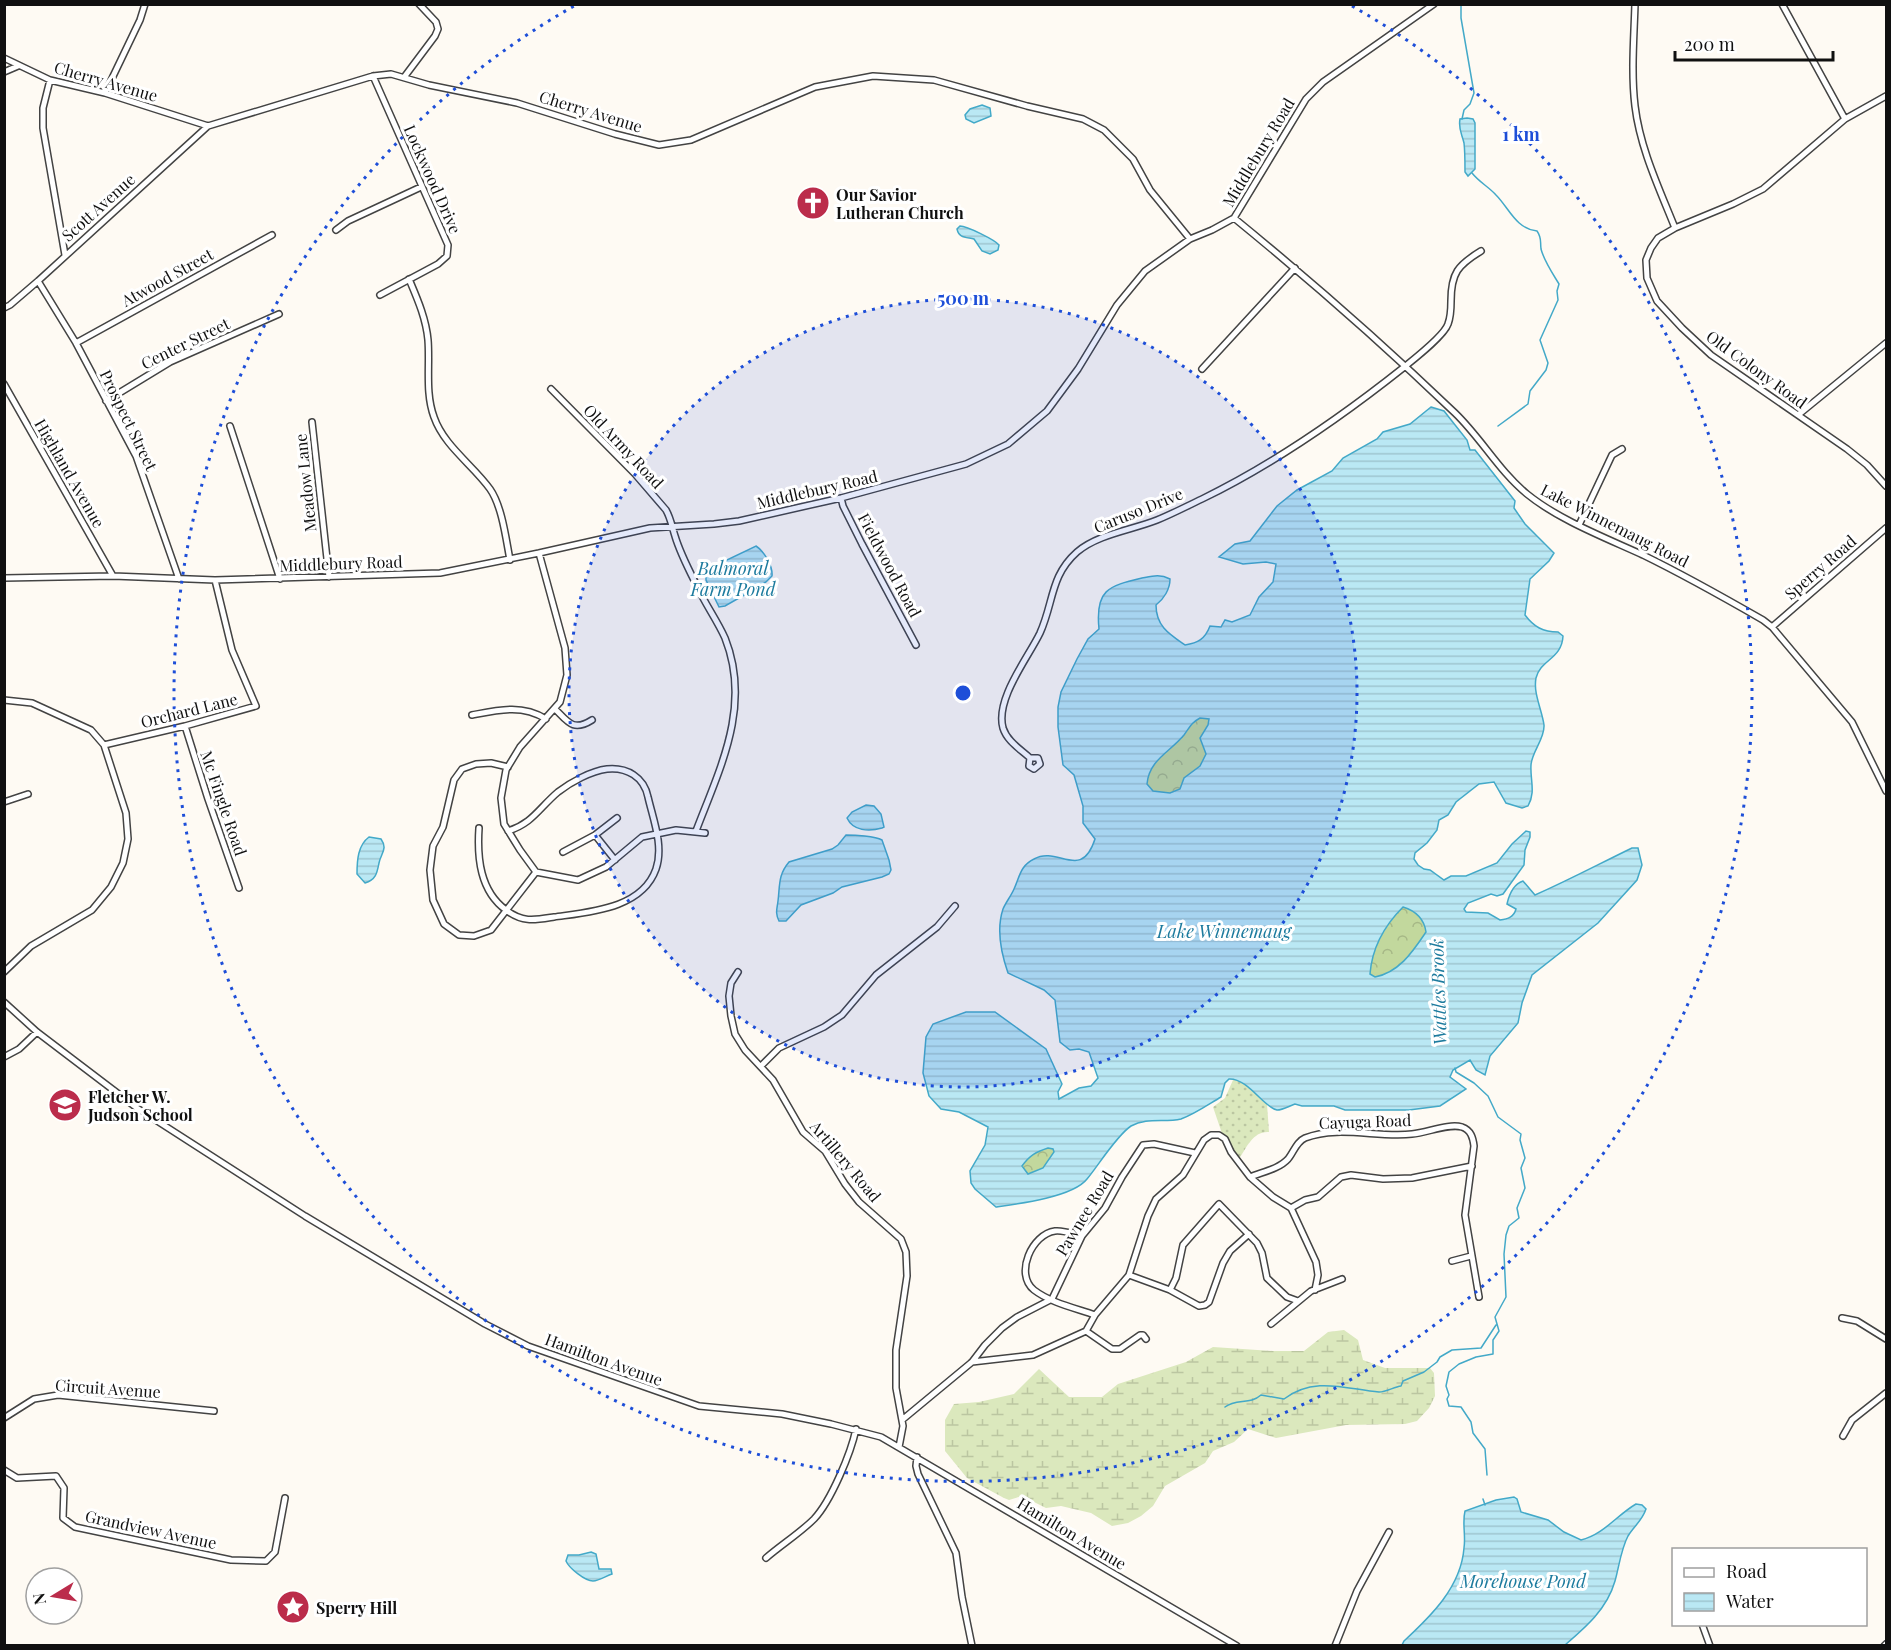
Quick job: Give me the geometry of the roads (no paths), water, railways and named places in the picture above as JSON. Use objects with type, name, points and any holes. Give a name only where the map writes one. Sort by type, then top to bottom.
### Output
[{"type":"street","points":[[105,93],[140,20],[145,4]]},
{"type":"street","points":[[405,76],[438,29],[436,22],[419,4]]},
{"type":"street","name":"Middlebury Road","points":[[4,578],[113,576],[215,580],[440,573],[539,554],[635,531],[672,525],[704,525],[739,521],[841,498],[966,464],[1008,444],[1030,427],[1059,397],[1117,305],[1145,271],[1190,239],[1234,218],[1305,99],[1323,82],[1434,4]]},
{"type":"street","points":[[1635,4],[1634,86],[1640,133],[1675,228]]},
{"type":"street","points":[[1782,4],[1845,119]]},
{"type":"street","name":"Cherry Avenue","points":[[4,58],[50,80],[105,93],[208,126],[373,76],[391,74],[405,76],[429,85],[517,103],[615,135],[658,144],[691,140],[815,87],[873,76],[934,80],[1083,119],[1104,130],[1133,159],[1150,190],[1190,239]]},
{"type":"street","points":[[4,72],[18,66]]},
{"type":"street","name":"Lockwood Drive","points":[[373,76],[448,245],[447,256],[438,264],[380,295]]},
{"type":"street","points":[[50,80],[44,108],[43,128],[65,255]]},
{"type":"street","name":"Old Colony Road","points":[[1887,96],[1845,119],[1762,189],[1733,204],[1675,228],[1658,238],[1646,260],[1647,278],[1657,301],[1682,328],[1711,355],[1854,455],[1887,486]]},
{"type":"street","name":"Scott Avenue","points":[[4,308],[38,281],[208,126]]},
{"type":"street","points":[[336,230],[348,221],[421,188]]},
{"type":"street","name":"Lake Winnemaug Road","points":[[1234,218],[1295,268],[1406,366],[1460,418],[1528,495],[1579,525],[1676,571],[1772,627],[1852,722],[1887,791]]},
{"type":"street","name":"Atwood Street","points":[[76,343],[272,234]]},
{"type":"street","name":"Caruso Drive","points":[[1030,758],[1008,738],[1003,727],[1002,714],[1005,699],[1041,631],[1054,582],[1065,564],[1079,550],[1095,541],[1158,519],[1255,470],[1351,408],[1406,366],[1448,326],[1451,285],[1454,276],[1465,261],[1481,251]]},
{"type":"street","points":[[1202,369],[1295,268]]},
{"type":"street","points":[[409,279],[425,320],[428,338],[429,392],[434,417],[445,438],[492,492],[510,560]]},
{"type":"street","name":"Prospect Street","points":[[38,281],[76,343],[136,456],[179,579]]},
{"type":"street","name":"Center Street","points":[[106,401],[170,362],[279,314]]},
{"type":"street","points":[[1798,415],[1887,343]]},
{"type":"street","name":"Highland Avenue","points":[[4,384],[113,576]]},
{"type":"street","name":"Old Army Road","points":[[550,389],[635,474],[666,510],[672,525]]},
{"type":"street","name":"Meadow Lane","points":[[312,422],[329,577]]},
{"type":"street","points":[[230,426],[280,579]]},
{"type":"street","points":[[1579,525],[1612,455],[1622,449]]},
{"type":"street","name":"Fieldwood Road","points":[[841,498],[862,544],[916,645]]},
{"type":"street","points":[[672,525],[696,585],[725,639],[736,685],[735,714],[726,754],[696,831]]},
{"type":"street","name":"Sperry Road","points":[[1772,627],[1887,528]]},
{"type":"street","points":[[539,554],[565,648],[567,675],[560,702],[520,747],[508,767],[501,798],[504,824],[508,831],[536,872],[578,880],[606,867],[642,837],[676,830],[705,833]]},
{"type":"street","name":"Orchard Lane","points":[[104,745],[256,706],[232,650],[215,580]]},
{"type":"street","points":[[4,700],[32,702],[91,730],[104,745],[126,813],[128,839],[123,863],[111,887],[92,910],[31,946],[4,972]]},
{"type":"street","points":[[472,716],[499,709],[524,710],[535,712],[546,719]]},
{"type":"street","points":[[555,709],[575,726],[582,726],[592,720]]},
{"type":"street","name":"Mc Fingle Road","points":[[185,726],[207,799],[239,888]]},
{"type":"street","points":[[508,767],[491,762],[476,764],[462,769],[454,780],[443,827],[434,846],[429,870],[433,900],[444,924],[459,935],[474,936],[491,930],[536,872]]},
{"type":"street","points":[[478,828],[483,881],[491,895],[506,910],[519,918],[536,921],[598,910],[629,898],[646,886],[656,870],[659,855],[657,834],[647,791],[637,775],[623,770],[607,769],[571,784],[558,792],[530,821],[508,831]]},
{"type":"street","points":[[4,802],[28,794]]},
{"type":"street","points":[[563,852],[595,836],[617,818]]},
{"type":"street","points":[[595,836],[615,860]]},
{"type":"street","points":[[760,1066],[779,1048],[824,1027],[842,1015],[876,975],[937,927],[956,906]]},
{"type":"street","name":"Artillery Road","points":[[738,972],[731,983],[729,996],[735,1034],[745,1050],[773,1080],[803,1132],[825,1151],[859,1202],[902,1239],[906,1252],[907,1276],[896,1350],[896,1388],[903,1431],[899,1447]]},
{"type":"street","name":"Hamilton Avenue","points":[[4,1002],[37,1032],[137,1108],[305,1216],[485,1324],[528,1346],[699,1406],[782,1414],[871,1433],[917,1457],[1237,1646]]},
{"type":"street","points":[[4,1058],[19,1049],[37,1032]]},
{"type":"street","name":"Cayuga Road","points":[[1250,1177],[1280,1165],[1288,1159],[1299,1142],[1307,1137],[1332,1133],[1404,1135],[1460,1126],[1467,1129],[1473,1137],[1472,1166],[1465,1215],[1479,1297]]},
{"type":"street","points":[[972,1362],[1033,1355],[1086,1331],[1095,1315],[1129,1275],[1148,1216],[1156,1199],[1183,1175],[1204,1140],[1211,1135],[1219,1135],[1225,1139],[1231,1152],[1250,1177],[1273,1197],[1291,1208],[1316,1262],[1318,1275],[1315,1290]]},
{"type":"street","name":"Pawnee Road","points":[[1052,1299],[1082,1236],[1105,1208],[1143,1145],[1154,1144],[1195,1153]]},
{"type":"street","points":[[1291,1208],[1305,1200],[1318,1197],[1341,1177],[1351,1175],[1383,1179],[1412,1178],[1472,1166]]},
{"type":"street","points":[[1170,1290],[1176,1278],[1183,1245],[1219,1204],[1257,1243],[1262,1253],[1267,1278],[1287,1297],[1298,1301]]},
{"type":"street","points":[[1082,1236],[1055,1231],[1043,1236],[1032,1249],[1024,1265],[1026,1280],[1033,1289],[1052,1299],[1095,1315]]},
{"type":"street","points":[[1129,1275],[1170,1290],[1199,1306],[1205,1305],[1209,1302],[1223,1263],[1230,1251],[1249,1234]]},
{"type":"street","points":[[1452,1261],[1471,1256]]},
{"type":"street","points":[[1271,1324],[1315,1290],[1342,1279]]},
{"type":"street","points":[[902,1420],[972,1362],[1002,1328],[1017,1317],[1052,1299]]},
{"type":"street","points":[[1842,1318],[1857,1321],[1887,1338]]},
{"type":"street","points":[[1086,1331],[1112,1349],[1120,1349],[1140,1335],[1146,1339]]},
{"type":"street","points":[[1843,1436],[1852,1420],[1887,1393]]},
{"type":"street","name":"Circuit Avenue","points":[[4,1418],[34,1400],[58,1395],[214,1412]]},
{"type":"street","points":[[766,1558],[814,1519],[833,1489],[856,1429]]},
{"type":"street","points":[[917,1457],[918,1474],[956,1553],[972,1646]]},
{"type":"street","name":"Grandview Avenue","points":[[4,1470],[16,1478],[56,1476],[64,1488],[63,1518],[75,1527],[231,1560],[266,1561],[275,1552],[285,1498]]},
{"type":"street","points":[[1335,1646],[1357,1591],[1389,1532]]},
{"type":"street","points":[[1703,1626],[1710,1646]]},
{"type":"water","points":[[982,105],[990,108],[991,116],[974,123],[966,119],[965,115],[970,109]]},
{"type":"water","points":[[1460,119],[1473,119],[1475,123],[1475,169],[1468,176],[1465,172],[1464,143],[1460,131]]},
{"type":"water","points":[[960,226],[992,240],[999,245],[998,250],[990,254],[982,251],[974,239],[959,234],[957,229]]},
{"type":"water","name":"Lake Winnemaug","points":[[1431,407],[1444,411],[1467,440],[1470,450],[1475,450],[1515,501],[1514,508],[1525,524],[1554,553],[1530,579],[1525,615],[1539,628],[1558,632],[1563,636],[1559,650],[1542,667],[1536,678],[1535,684],[1544,730],[1532,760],[1532,791],[1528,806],[1522,808],[1506,803],[1494,782],[1479,784],[1456,802],[1448,815],[1439,820],[1437,830],[1415,853],[1414,859],[1418,865],[1444,880],[1451,876],[1466,876],[1497,863],[1512,844],[1526,831],[1530,832],[1524,865],[1503,894],[1497,896],[1491,894],[1468,903],[1464,909],[1466,912],[1488,913],[1500,920],[1514,914],[1516,909],[1507,904],[1512,890],[1520,882],[1523,881],[1535,895],[1632,848],[1638,848],[1642,865],[1637,880],[1598,923],[1532,975],[1518,1023],[1490,1056],[1485,1075],[1476,1070],[1470,1060],[1453,1070],[1450,1077],[1466,1089],[1440,1106],[1409,1110],[1345,1110],[1334,1106],[1295,1104],[1277,1110],[1243,1083],[1229,1079],[1225,1083],[1221,1097],[1181,1119],[1150,1121],[1131,1126],[1120,1136],[1087,1179],[1070,1191],[1044,1199],[996,1207],[971,1183],[970,1171],[985,1145],[988,1127],[959,1112],[941,1109],[929,1096],[923,1073],[926,1037],[933,1024],[966,1012],[995,1012],[1046,1049],[1062,1084],[1058,1092],[1059,1099],[1079,1088],[1091,1086],[1098,1078],[1089,1052],[1079,1049],[1070,1050],[1060,1042],[1055,1000],[1044,990],[1008,973],[1001,949],[1000,933],[1003,909],[1026,865],[1043,856],[1076,861],[1089,852],[1095,839],[1083,823],[1083,806],[1074,775],[1063,765],[1058,707],[1061,692],[1077,659],[1088,639],[1099,629],[1098,616],[1102,598],[1112,587],[1130,581],[1156,576],[1170,579],[1166,594],[1156,605],[1158,619],[1164,629],[1185,645],[1200,640],[1210,626],[1221,627],[1225,620],[1232,622],[1250,615],[1259,597],[1273,582],[1276,564],[1266,562],[1243,564],[1219,557],[1235,544],[1250,541],[1277,506],[1297,490],[1332,471],[1343,458],[1377,439],[1383,432],[1410,424]],"holes":[[[1200,718],[1209,719],[1200,738],[1206,754],[1200,766],[1184,778],[1180,789],[1170,793],[1153,791],[1147,784],[1156,762]],[[1403,907],[1412,911],[1419,916],[1426,932],[1399,966],[1375,977],[1370,974],[1373,955],[1385,929]],[[1048,1148],[1053,1149],[1054,1152],[1043,1168],[1028,1174],[1022,1166],[1037,1153]]]},
{"type":"water","name":"Balmoral Farm Pond","points":[[756,546],[767,559],[772,576],[748,593],[748,597],[746,594],[719,607],[706,580],[706,570]]},
{"type":"water","points":[[866,805],[874,806],[881,814],[884,827],[872,830],[853,826],[847,818],[852,812]]},
{"type":"water","points":[[846,835],[882,840],[889,860],[891,870],[889,874],[842,887],[833,893],[801,905],[786,921],[779,921],[777,911],[780,880],[789,862],[832,849]]},
{"type":"water","points":[[369,837],[381,839],[384,848],[375,876],[365,883],[357,874],[357,863],[360,849]]},
{"type":"water","name":"Morehouse Pond","points":[[1514,1497],[1517,1499],[1521,1512],[1548,1520],[1564,1532],[1581,1540],[1596,1534],[1636,1504],[1646,1509],[1630,1532],[1615,1581],[1601,1609],[1565,1645],[1402,1645],[1434,1611],[1451,1588],[1462,1562],[1465,1511],[1496,1500]]},
{"type":"water","points":[[591,1552],[596,1554],[599,1569],[611,1569],[612,1574],[593,1581],[578,1574],[566,1561],[568,1555]]},
{"type":"waterway","name":"Wattles Brook","points":[[1461,4],[1461,18],[1474,93],[1470,104],[1464,110],[1462,119]]},
{"type":"waterway","name":"Wattles Brook","points":[[1472,173],[1496,195],[1518,222],[1537,231],[1544,258],[1559,284],[1558,300],[1540,340],[1548,363],[1546,370],[1530,391],[1528,404],[1498,426]]},
{"type":"waterway","name":"Wattles Brook","points":[[1455,1068],[1456,1072],[1474,1083],[1488,1096],[1498,1117],[1521,1134],[1520,1140],[1525,1158],[1521,1168],[1525,1188],[1517,1208],[1519,1218],[1509,1226],[1506,1235],[1504,1254],[1506,1297],[1495,1317],[1499,1331],[1493,1340],[1493,1354],[1476,1357],[1459,1364],[1449,1372],[1446,1386],[1449,1406],[1461,1407],[1471,1422],[1473,1433],[1485,1449],[1487,1475]]},
{"type":"waterway","points":[[1225,1407],[1229,1404],[1252,1400],[1261,1395],[1284,1399],[1295,1392],[1319,1386],[1379,1392],[1401,1386],[1403,1381],[1424,1372],[1440,1357],[1452,1350],[1481,1348],[1496,1325]]},
{"type":"waterway","name":"Wattles Brook","points":[[1483,1499],[1485,1505]]},
{"type":"place","name":"Our Savior Lutheran Church","points":[[813,203]]},
{"type":"place","name":"Fletcher W. Judson School","points":[[65,1105]]},
{"type":"place","name":"Sperry Hill","points":[[293,1607]]}]
